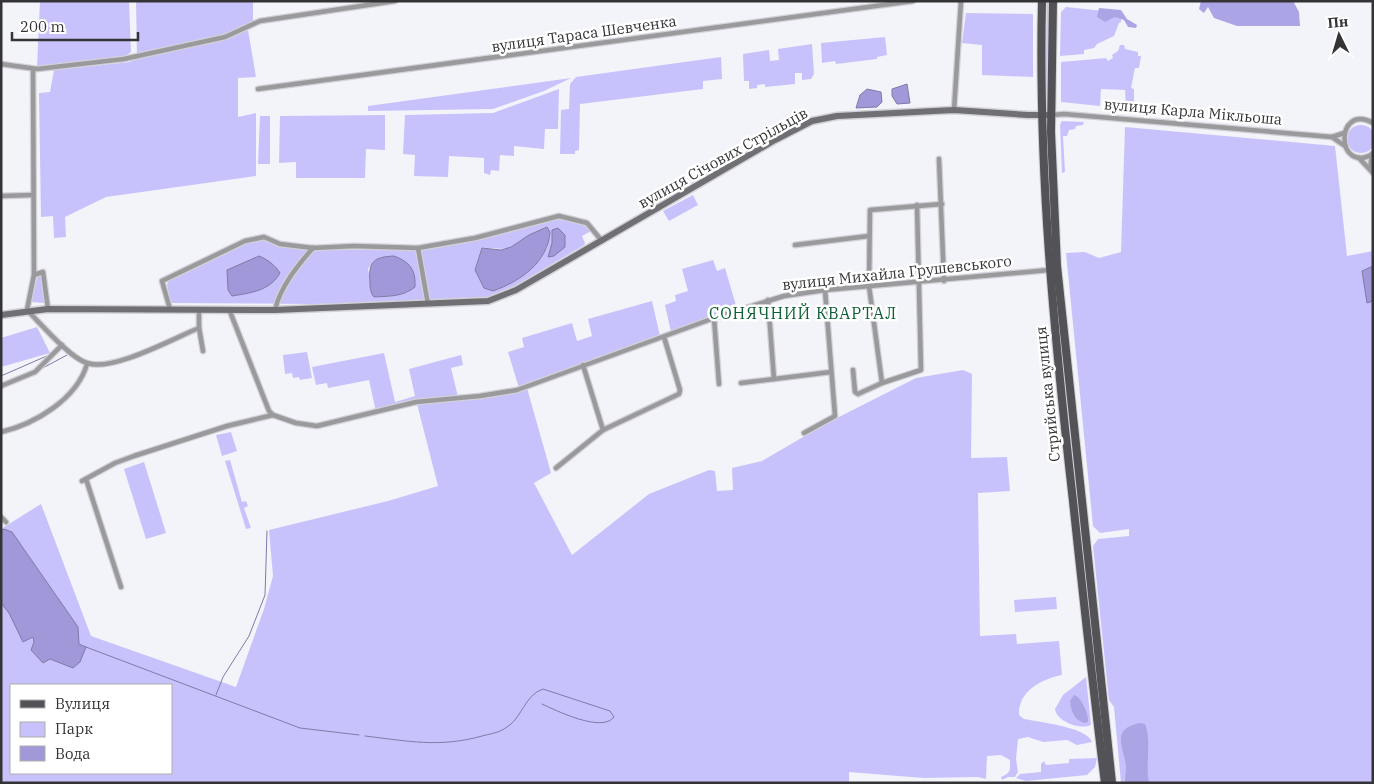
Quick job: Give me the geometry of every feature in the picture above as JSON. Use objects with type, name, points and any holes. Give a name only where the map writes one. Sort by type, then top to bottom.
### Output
[{"type":"main road","name":"Стрийська вулиця","points":[[1042,1],[1041,115],[1049,270],[1082,589],[1108,780]]},
{"type":"main road","name":"Стрийська вулиця","points":[[1053,1],[1052,115],[1057,266],[1108,780]]},
{"type":"street","points":[[1,64],[33,69],[124,59],[225,37],[260,21],[395,1]]},
{"type":"street","name":"вулиця Тараса Шевченка","points":[[258,89],[913,1]]},
{"type":"street","points":[[954,110],[961,1]]},
{"type":"street","points":[[33,69],[35,246],[34,274],[26,310],[62,345],[88,364],[117,363],[199,328]]},
{"type":"street","name":"вулиця Січових Стрільців","points":[[1,315],[26,310],[48,309],[276,310],[476,303],[498,299],[775,140],[812,121],[837,116],[954,110],[1052,115]]},
{"type":"street","name":"вулиця Карла Мікльоша","points":[[1052,115],[1064,114],[1332,137],[1344,133],[1349,125],[1355,121],[1363,120],[1373,123]]},
{"type":"street","points":[[1344,133],[1345,146]]},
{"type":"street","name":"вулиця Карла Мікльоша","points":[[1332,137],[1357,156],[1372,171]]},
{"type":"street","name":"вулиця Карла Мікльоша","points":[[1357,156],[1372,154],[1372,171]]},
{"type":"street","points":[[938,159],[942,204],[944,281]]},
{"type":"street","points":[[1,196],[33,195]]},
{"type":"street","points":[[882,383],[869,286],[870,210],[942,204]]},
{"type":"street","points":[[853,370],[856,394],[921,370],[917,206]]},
{"type":"street","points":[[170,309],[162,281],[246,240],[264,236],[280,244],[313,248],[354,246],[418,248],[475,238],[559,216],[587,223],[602,241]]},
{"type":"street","points":[[795,246],[870,236]]},
{"type":"street","points":[[276,310],[278,298],[301,262],[313,248]]},
{"type":"street","points":[[418,248],[428,304]]},
{"type":"street","name":"вулиця Михайла Грушевського","points":[[273,415],[303,425],[317,426],[416,402],[480,396],[517,390],[768,300],[825,290],[944,281],[1049,270]]},
{"type":"street","points":[[34,274],[43,272],[48,309]]},
{"type":"street","points":[[804,433],[834,416],[825,290]]},
{"type":"street","points":[[768,300],[774,379]]},
{"type":"street","points":[[199,309],[202,351]]},
{"type":"street","points":[[120,586],[84,480],[134,456],[221,428],[273,415],[264,402],[258,380],[238,336],[230,309]]},
{"type":"street","points":[[714,318],[719,384]]},
{"type":"street","points":[[556,468],[602,430],[679,394],[680,390],[664,337]]},
{"type":"street","points":[[1,386],[35,372],[62,345]]},
{"type":"street","points":[[1,432],[15,429],[68,396],[85,373],[88,364]]},
{"type":"street","points":[[583,365],[602,430]]},
{"type":"street","points":[[741,383],[831,372]]},
{"type":"street","points":[[1,517],[6,522]]},
{"type":"green space","points":[[40,1],[129,1],[131,52],[124,57],[37,67]]},
{"type":"green space","points":[[136,1],[253,1],[253,22],[226,34],[227,39],[248,30],[256,77],[238,78],[238,117],[256,113],[256,176],[106,197],[65,217],[66,237],[54,238],[53,216],[41,217],[39,93],[50,92],[54,70],[130,62],[137,58]]},
{"type":"green space","points":[[1047,1],[1049,1],[1048,106],[1045,106]]},
{"type":"green space","points":[[1066,7],[1122,13],[1121,22],[1114,36],[1097,44],[1094,48],[1084,50],[1084,54],[1060,56],[1061,12]]},
{"type":"green space","points":[[966,13],[1033,14],[1033,77],[982,75],[982,45],[962,43]]},
{"type":"green space","points":[[885,37],[887,55],[877,57],[877,59],[836,64],[835,61],[822,63],[821,43]]},
{"type":"green space","points":[[812,44],[814,74],[811,79],[802,80],[802,73],[795,73],[795,84],[765,87],[765,84],[749,89],[749,81],[744,81],[743,54],[769,50],[770,61],[779,60],[778,49]]},
{"type":"green space","points":[[1120,45],[1124,45],[1125,49],[1138,52],[1138,56],[1141,56],[1139,68],[1135,68],[1131,88],[1134,89],[1134,108],[1126,108],[1125,90],[1101,89],[1100,106],[1061,102],[1061,62],[1106,58],[1108,61],[1113,58],[1112,55],[1118,51]]},
{"type":"green space","points":[[721,57],[722,79],[703,81],[703,89],[580,104],[579,150],[575,151],[575,154],[560,154],[561,110],[569,109],[570,84],[576,77]]},
{"type":"green space","points":[[571,78],[544,91],[493,109],[368,111],[368,106]]},
{"type":"green space","points":[[559,89],[558,129],[545,129],[544,149],[514,146],[514,156],[500,155],[499,171],[491,170],[490,175],[484,173],[484,158],[449,156],[448,177],[414,176],[415,155],[403,154],[405,115],[493,113]]},
{"type":"green space","points":[[385,115],[385,150],[366,149],[365,178],[296,178],[296,162],[279,163],[280,116]]},
{"type":"green space","points":[[260,116],[270,116],[270,164],[258,164]]},
{"type":"green space","points":[[1062,121],[1084,122],[1083,125],[1069,130],[1067,136],[1063,136],[1065,172],[1062,173],[1060,125]]},
{"type":"green space","points":[[1361,125],[1371,129],[1375,139],[1371,149],[1361,153],[1351,149],[1347,139],[1351,129]]},
{"type":"green space","points":[[1125,127],[1335,146],[1347,256],[1373,251],[1373,783],[1121,783],[1114,707],[1109,700],[1093,546],[1098,539],[1129,536],[1129,529],[1100,533],[1093,526],[1066,253],[1085,252],[1099,258],[1121,252]]},
{"type":"green space","points":[[1045,133],[1048,133],[1055,269],[1082,532],[1080,534],[1051,269]]},
{"type":"green space","points":[[693,195],[698,205],[669,221],[663,211]]},
{"type":"green space","points":[[551,219],[572,220],[582,224],[591,231],[582,236],[584,245],[498,296],[476,300],[314,304],[171,303],[167,285],[169,280],[249,242],[264,239],[316,250],[422,249],[476,240]],"holes":[[[547,228],[550,232],[547,248],[541,259],[484,288],[475,270],[482,248],[509,248]],[[381,257],[409,292],[393,296],[374,297],[368,269],[373,261]]]},
{"type":"green space","points":[[713,260],[717,271],[725,268],[737,309],[671,332],[665,305],[676,301],[675,295],[688,291],[682,269]]},
{"type":"green space","points":[[38,275],[42,276],[45,303],[31,302]]},
{"type":"green space","points":[[652,301],[660,336],[519,388],[508,352],[524,347],[522,338],[572,323],[577,341],[592,336],[588,319]]},
{"type":"green space","points":[[37,327],[50,353],[1,367],[1,338]]},
{"type":"green space","points":[[307,352],[312,378],[300,380],[299,377],[293,378],[292,373],[285,374],[283,355]]},
{"type":"green space","points":[[384,353],[395,402],[415,396],[409,369],[461,355],[463,365],[451,368],[458,397],[417,400],[376,412],[369,380],[328,388],[327,383],[316,385],[312,367]]},
{"type":"green space","points":[[963,370],[972,374],[971,458],[1007,457],[1010,491],[978,493],[980,636],[1016,634],[1017,644],[1059,641],[1062,675],[1039,683],[1027,693],[1022,699],[1019,715],[1024,719],[1081,732],[1092,742],[1077,745],[1067,740],[1043,742],[1028,737],[1018,739],[1016,759],[1018,772],[1015,777],[1008,777],[1002,780],[1001,777],[1009,771],[1010,760],[1001,755],[987,756],[986,779],[978,777],[924,778],[849,772],[849,783],[1,783],[1,529],[41,504],[91,636],[236,687],[264,609],[273,576],[269,530],[388,501],[438,486],[417,404],[500,396],[527,388],[551,473],[534,483],[572,555],[649,494],[709,470],[715,471],[717,491],[733,490],[732,468],[762,461],[827,423],[916,378]]},
{"type":"green space","points":[[231,432],[237,451],[222,456],[216,435]]},
{"type":"green space","points":[[230,460],[242,502],[246,501],[248,506],[244,508],[251,528],[246,529],[225,461]]},
{"type":"green space","points":[[144,462],[166,533],[146,539],[124,469]]},
{"type":"green space","points":[[1056,597],[1057,609],[1015,612],[1014,600]]},
{"type":"green space","points":[[1086,677],[1091,725],[1075,726],[1060,718],[1055,709],[1063,695]]},
{"type":"green space","points":[[1097,758],[1095,767],[1087,775],[1026,781],[1016,778],[1020,774],[1041,772],[1041,764],[1044,761],[1046,765],[1069,763],[1069,759]]},
{"type":"shaded area","points":[[1201,1],[1293,1],[1299,12],[1300,26],[1237,26],[1214,18],[1208,7],[1204,13],[1199,9]]},
{"type":"shaded area","points":[[1099,8],[1121,10],[1127,19],[1137,25],[1136,28],[1128,27],[1124,20],[1115,17],[1105,22],[1097,17]]},
{"type":"shaded area","points":[[1074,695],[1077,696],[1084,706],[1088,722],[1081,722],[1074,715],[1070,701]]},
{"type":"shaded area","points":[[1139,723],[1145,724],[1147,731],[1149,783],[1125,783],[1126,766],[1121,740],[1122,735],[1124,730]]},
{"type":"water","points":[[907,84],[910,103],[897,104],[892,96],[892,89]]},
{"type":"water","points":[[867,89],[881,92],[882,102],[877,107],[856,108],[860,95]]},
{"type":"water","points":[[547,227],[550,232],[548,243],[544,252],[531,269],[523,276],[503,287],[493,291],[484,288],[475,270],[482,248],[501,250],[511,247],[529,235]]},
{"type":"water","points":[[558,228],[565,235],[565,247],[554,256],[548,257],[552,243],[552,230]]},
{"type":"water","points":[[259,256],[271,263],[280,273],[276,279],[259,290],[232,296],[228,290],[227,270]]},
{"type":"water","points":[[394,256],[411,267],[415,287],[401,294],[374,297],[370,288],[371,265],[377,259]]},
{"type":"water","points":[[1373,266],[1373,301],[1367,303],[1362,271]]},
{"type":"water","points":[[4,529],[12,532],[78,627],[79,644],[86,647],[80,662],[73,668],[50,659],[43,663],[31,650],[34,642],[33,637],[23,642],[9,613],[1,603],[1,531]]},
{"type":"waterway","points":[[1,376],[49,355]]},
{"type":"waterway","points":[[41,369],[67,355]]},
{"type":"waterway","points":[[1,389],[6,386]]},
{"type":"waterway","points":[[216,695],[223,677],[249,636],[265,595],[267,531]]},
{"type":"waterway","points":[[86,647],[300,728],[359,735]]},
{"type":"waterway","points":[[365,736],[437,743],[466,740],[493,733],[510,725],[531,697],[543,689],[610,711],[614,717],[600,723],[590,722],[542,704]]},
{"type":"district","name":"СОНЯЧНИЙ КВАРТАЛ","points":[[803,313]]}]
